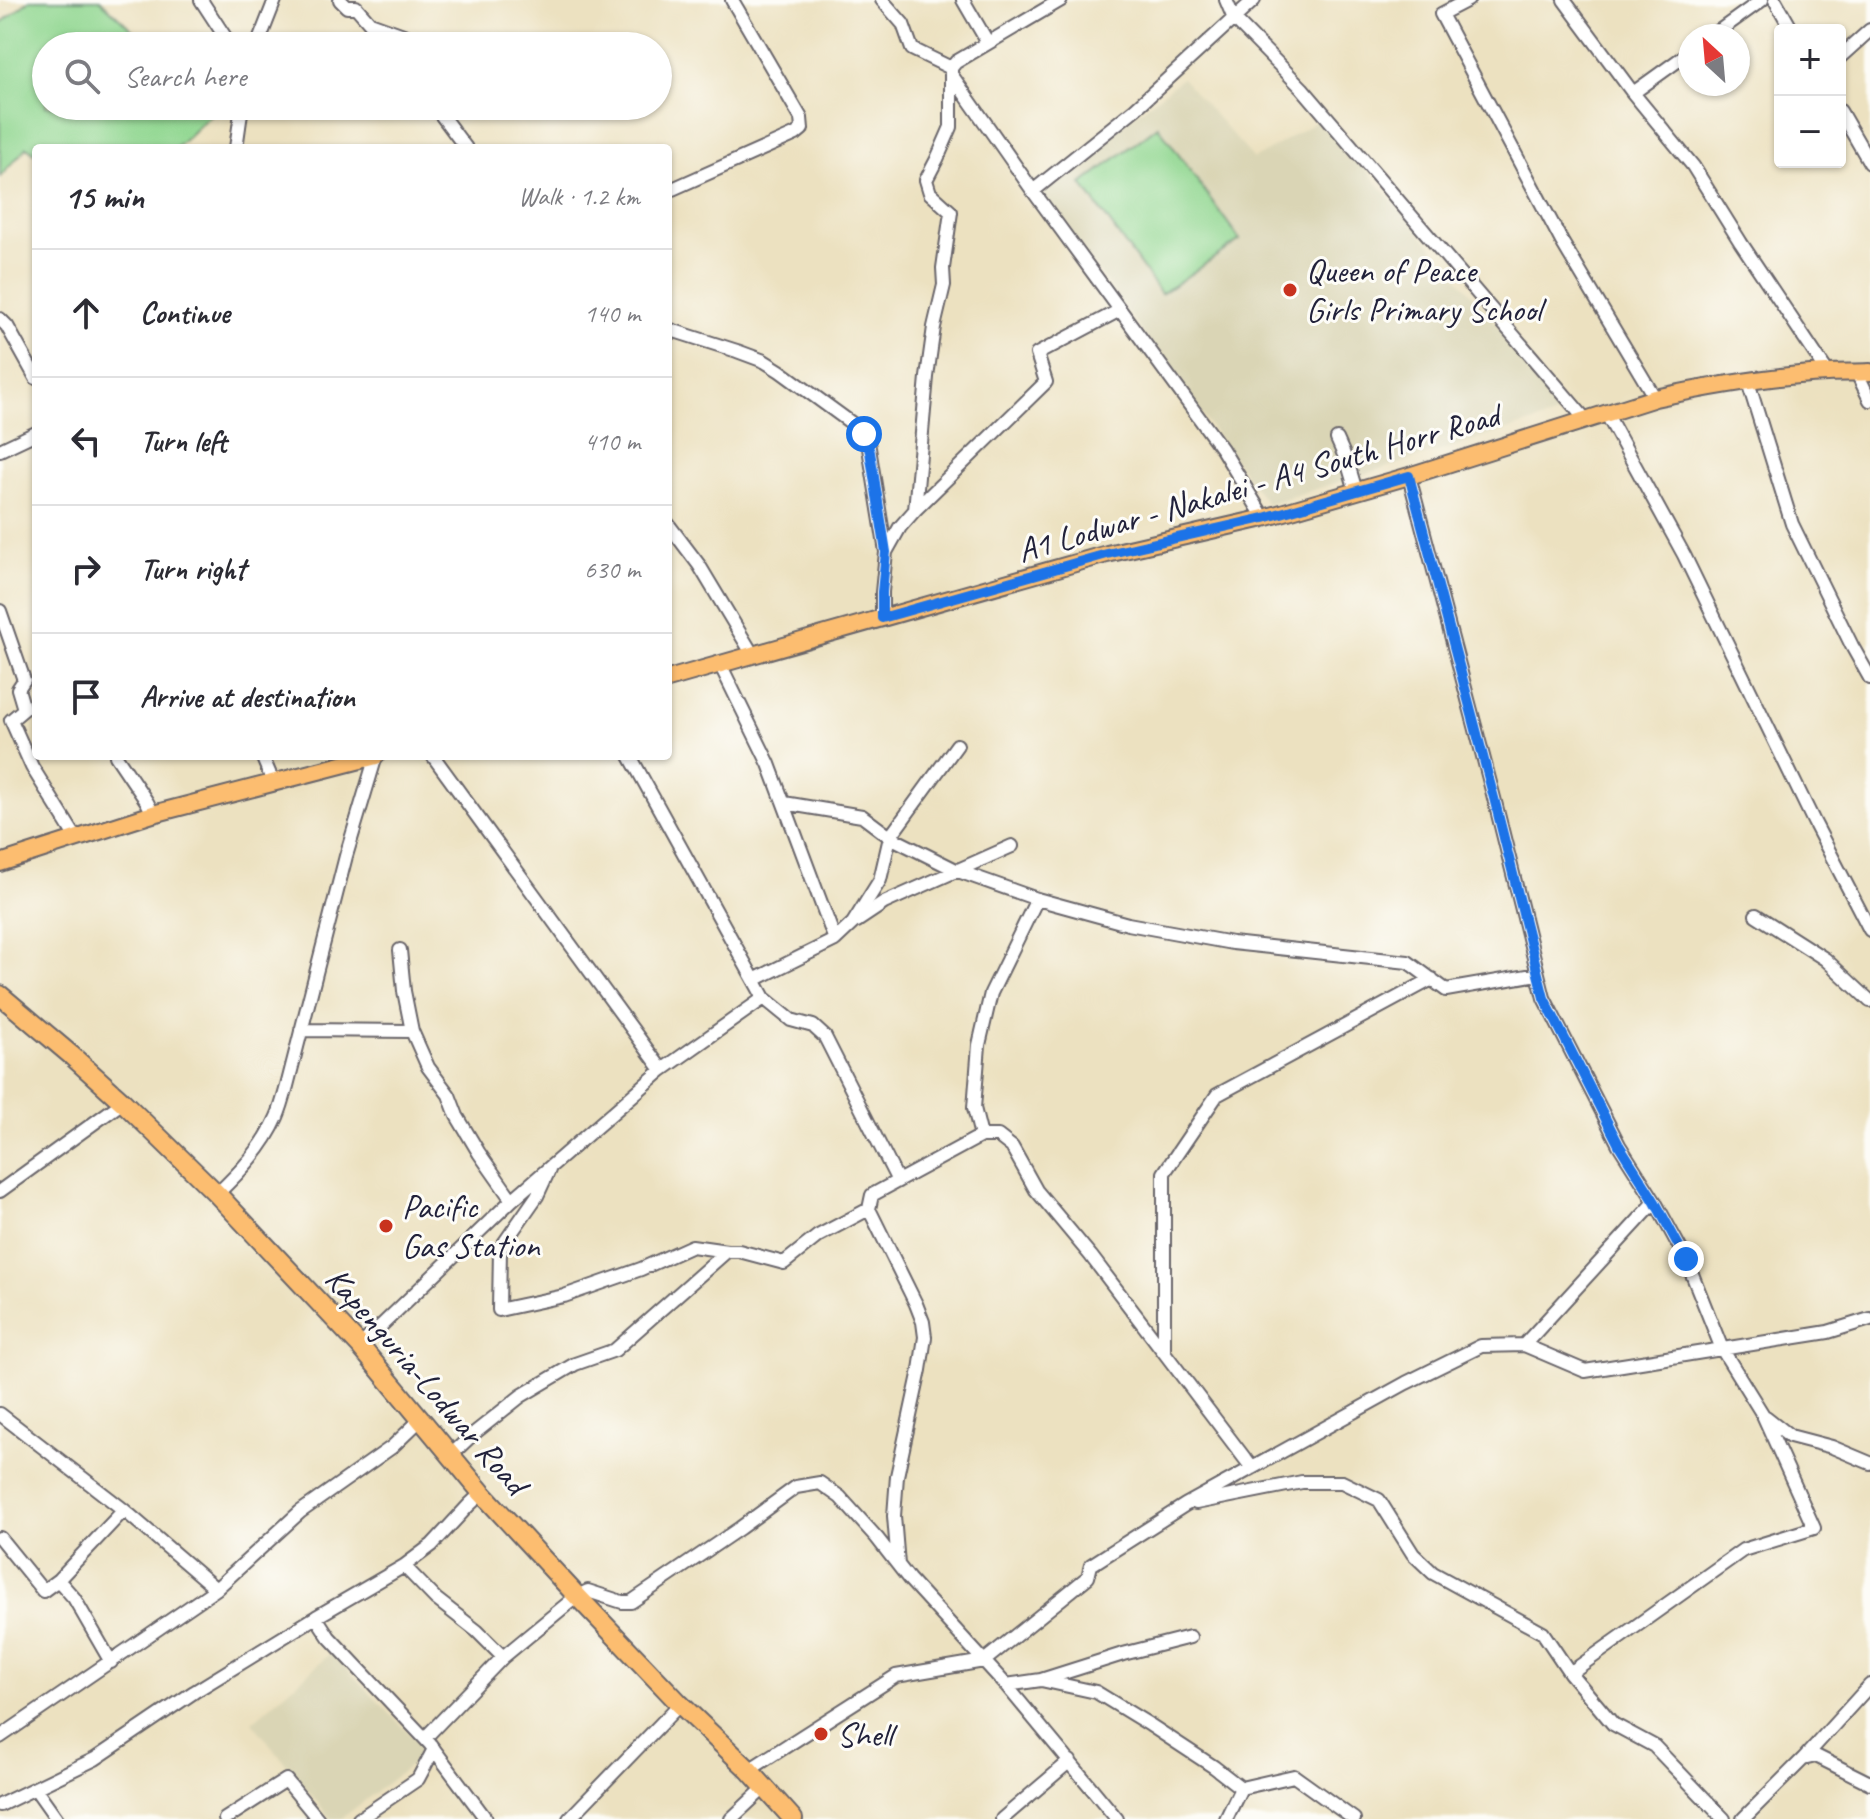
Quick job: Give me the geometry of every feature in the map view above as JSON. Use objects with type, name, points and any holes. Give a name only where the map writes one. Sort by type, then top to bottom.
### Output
[{"type":"highway","name":"Kapenguria-Lodwar Road","points":[[0,995],[123,1102],[217,1194],[360,1346],[482,1493],[793,1819]]},
{"type":"main road","name":"A1 Lodwar - Nakalei - A4 South Horr Road","points":[[672,678],[1107,554],[1264,518],[1655,398],[1748,382],[1864,372]]},
{"type":"main road","points":[[0,863],[153,814],[274,784],[328,762]]},
{"type":"street","points":[[201,0],[222,32]]},
{"type":"street","points":[[262,32],[275,0]]},
{"type":"street","points":[[340,0],[347,7],[356,7],[370,23],[395,32]]},
{"type":"street","points":[[672,189],[802,129],[801,118],[732,0]]},
{"type":"street","points":[[882,0],[903,24],[912,49],[951,71],[954,81],[1222,449],[1264,518]]},
{"type":"street","points":[[963,0],[988,43]]},
{"type":"street","points":[[915,510],[927,377],[944,285],[943,268],[951,212],[930,193],[926,180],[951,127],[951,71],[956,62],[1061,0]]},
{"type":"street","points":[[1226,0],[1234,19],[1302,88],[1585,419]]},
{"type":"street","points":[[1033,191],[1135,109],[1254,0]]},
{"type":"street","points":[[1468,0],[1441,14],[1562,242],[1655,398]]},
{"type":"street","points":[[1564,0],[1633,93],[1693,166],[1828,373]]},
{"type":"street","points":[[1729,24],[1762,0]]},
{"type":"street","points":[[1775,0],[1789,24]]},
{"type":"street","points":[[1846,52],[1870,30]]},
{"type":"street","points":[[1633,93],[1678,61]]},
{"type":"street","points":[[237,144],[240,120]]},
{"type":"street","points":[[445,120],[463,144]]},
{"type":"street","points":[[1846,121],[1870,163]]},
{"type":"street","points":[[886,552],[900,527],[915,510],[1046,382],[1037,354],[1120,310]]},
{"type":"street","points":[[0,319],[32,371]]},
{"type":"street","points":[[672,330],[764,361],[861,430],[868,442],[886,552],[882,618]]},
{"type":"street","points":[[1864,372],[1870,400]]},
{"type":"street","points":[[1748,382],[1792,524],[1870,678]]},
{"type":"street","points":[[1606,413],[1684,555],[1870,930]]},
{"type":"street","points":[[0,450],[32,435]]},
{"type":"street","points":[[1337,439],[1356,491]]},
{"type":"street","points":[[1409,476],[1487,768],[1544,998],[1619,1145],[1686,1259],[1722,1349],[1763,1415],[1814,1528],[1743,1550],[1570,1673]]},
{"type":"street","points":[[672,529],[699,565],[753,655]]},
{"type":"street","points":[[0,611],[24,680],[18,689],[24,709],[11,720],[32,767],[76,838]]},
{"type":"street","points":[[720,664],[769,764],[835,940]]},
{"type":"street","points":[[853,923],[880,880],[890,837],[957,745]]},
{"type":"street","points":[[119,760],[153,814]]},
{"type":"street","points":[[264,760],[274,784]]},
{"type":"street","points":[[217,1194],[259,1148],[277,1119],[346,856],[375,760]]},
{"type":"street","points":[[436,760],[662,1070]]},
{"type":"street","points":[[632,760],[764,998],[791,1020],[813,1026],[825,1037],[898,1181]]},
{"type":"street","points":[[784,803],[862,816],[890,837],[958,871],[1037,899],[1128,924],[1232,943],[1408,962],[1446,990],[1538,974]]},
{"type":"street","points":[[754,980],[835,940],[853,923],[884,903],[1012,846]]},
{"type":"street","points":[[981,1136],[974,1108],[979,1045],[991,993],[1037,899]]},
{"type":"street","points":[[1756,915],[1825,959],[1870,1001]]},
{"type":"street","points":[[400,950],[412,1031],[428,1067],[449,1095],[457,1116],[479,1153],[512,1200]]},
{"type":"street","points":[[1164,1352],[1164,1173],[1217,1095],[1432,979]]},
{"type":"street","points":[[360,1346],[512,1200],[662,1070],[764,998]]},
{"type":"street","points":[[301,1030],[412,1031]]},
{"type":"street","points":[[0,1191],[123,1102]]},
{"type":"street","points":[[898,1565],[894,1516],[897,1476],[925,1337],[916,1304],[869,1209],[872,1195],[981,1136],[998,1136],[1012,1147],[1036,1190],[1091,1256],[1252,1468]]},
{"type":"street","points":[[550,1167],[537,1196],[500,1249],[499,1310],[564,1296],[641,1269],[692,1246],[739,1251],[784,1263],[818,1236],[869,1209]]},
{"type":"street","points":[[1524,1345],[1655,1202]]},
{"type":"street","points":[[450,1456],[521,1396],[575,1364],[615,1350],[727,1251]]},
{"type":"street","points":[[749,1770],[896,1676],[984,1661],[1088,1577],[1091,1565],[1185,1505],[1406,1383],[1481,1346],[1524,1345],[1585,1371],[1828,1332],[1870,1319]]},
{"type":"street","points":[[0,1414],[124,1510],[216,1589]]},
{"type":"street","points":[[1763,1415],[1790,1436],[1832,1447],[1870,1463]]},
{"type":"street","points":[[0,1737],[216,1589],[300,1512],[392,1447],[420,1420]]},
{"type":"street","points":[[1185,1505],[1302,1482],[1342,1482],[1379,1500],[1413,1554],[1433,1573],[1543,1633],[1570,1673],[1613,1724],[1654,1746],[1724,1819]]},
{"type":"street","points":[[425,1738],[503,1657],[577,1596],[588,1591],[631,1602],[796,1487],[820,1483],[840,1497],[1006,1685],[1117,1819]]},
{"type":"street","points":[[0,1805],[95,1759],[194,1692],[404,1566],[432,1545],[482,1493]]},
{"type":"street","points":[[0,1538],[43,1591],[58,1580],[124,1510]]},
{"type":"street","points":[[404,1566],[436,1599],[477,1631],[503,1657]]},
{"type":"street","points":[[58,1580],[74,1598],[111,1662]]},
{"type":"street","points":[[316,1617],[329,1637],[425,1738],[486,1819]]},
{"type":"street","points":[[1006,1685],[1041,1680],[1190,1637]]},
{"type":"street","points":[[1041,1680],[1096,1692],[1214,1767],[1241,1788]]},
{"type":"street","points":[[1743,1819],[1870,1685]]},
{"type":"street","points":[[569,1819],[680,1704]]},
{"type":"street","points":[[359,1819],[418,1779],[434,1749]]},
{"type":"street","points":[[1803,1759],[1816,1756],[1870,1783]]},
{"type":"street","points":[[1002,1819],[1070,1761]]},
{"type":"street","points":[[1241,1788],[1294,1776],[1354,1819]]},
{"type":"street","points":[[225,1819],[286,1780],[318,1819]]},
{"type":"street","points":[[35,1788],[57,1819]]},
{"type":"street","points":[[731,1819],[764,1788]]},
{"type":"street","points":[[1226,1819],[1241,1788]]},
{"type":"shaded area","name":"Queen of Peace Girls Primary School","points":[[1182,78],[1254,159],[1322,118],[1553,390],[1567,412],[1267,504],[1039,190]]},
{"type":"shaded area","points":[[331,1653],[427,1752],[341,1819],[331,1819],[252,1722]]},
{"type":"green space","points":[[30,0],[100,0],[135,32],[32,32],[32,120],[205,120],[180,144],[32,144],[32,151],[27,147],[0,177],[0,24]]},
{"type":"green space","points":[[1158,126],[1240,240],[1161,294],[1082,184]]},
{"type":"place","name":"Queen of Peace Girls Primary School","points":[[1290,290]]},
{"type":"place","name":"Pacific Gas Station","points":[[386,1226]]},
{"type":"place","name":"Shell","points":[[821,1734]]},
{"type":"route","points":[[864,434],[870,452],[886,552],[882,618],[1107,554],[1264,518],[1409,476],[1544,998],[1619,1145],[1686,1259]]}]
